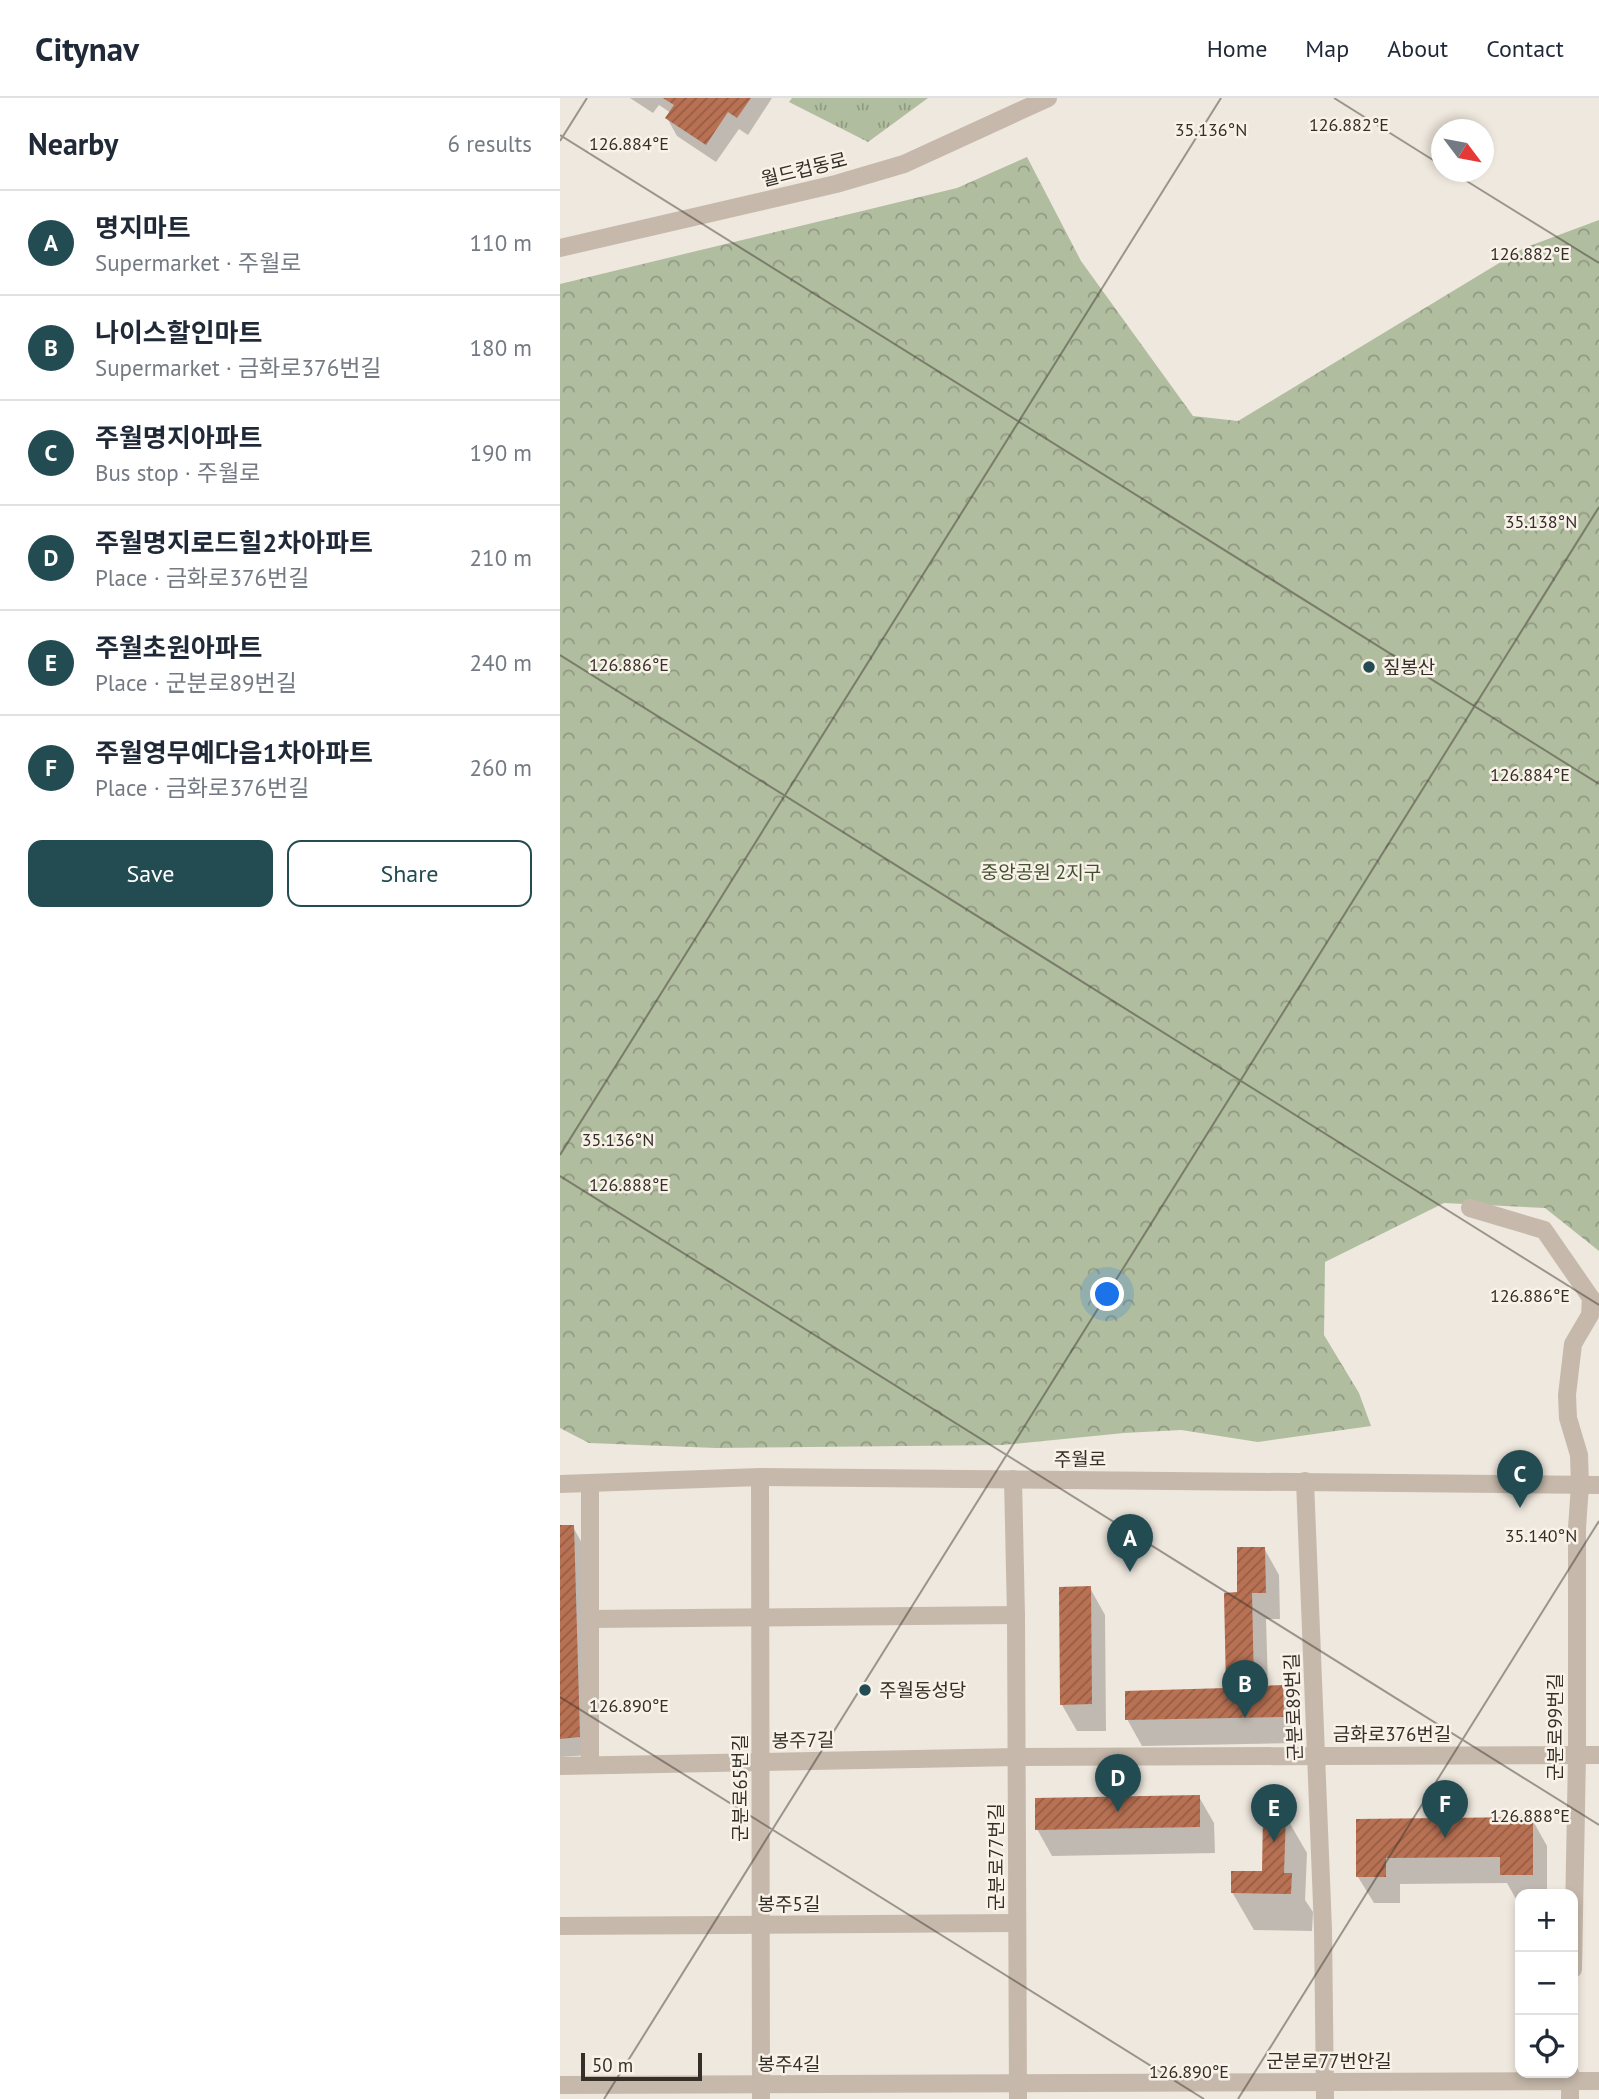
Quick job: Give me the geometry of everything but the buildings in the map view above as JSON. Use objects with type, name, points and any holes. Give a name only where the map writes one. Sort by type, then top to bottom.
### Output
[{"type":"street","name":"월드컵동로","points":[[560,248],[836,184],[904,164],[1048,98]]},
{"type":"street","name":"군분로99번길","points":[[1470,1208],[1544,1230],[1591,1298],[1590,1315],[1573,1344],[1567,1395],[1569,1418],[1579,1455],[1580,1485],[1577,1528],[1573,1952]]},
{"type":"street","name":"주월로","points":[[560,1484],[760,1478],[1599,1485]]},
{"type":"street","name":"군분로65번길","points":[[760,1478],[761,2092]]},
{"type":"street","name":"군분로77번길","points":[[1013,1479],[1018,2092]]},
{"type":"street","name":"군분로89번길","points":[[1305,1481],[1323,1929],[1325,2091]]},
{"type":"street","points":[[590,1484],[590,1765]]},
{"type":"street","points":[[590,1619],[1016,1615]]},
{"type":"street","name":"금화로376번길","points":[[1017,1757],[1599,1755]]},
{"type":"street","name":"봉주7길","points":[[560,1766],[1017,1757]]},
{"type":"street","name":"봉주5길","points":[[560,1926],[1017,1923]]},
{"type":"street","name":"군분로77번안길","points":[[1018,2092],[1325,2091],[1599,2081]]},
{"type":"street","name":"봉주4길","points":[[560,2085],[761,2092],[1018,2092]]},
{"type":"green space","points":[[792,98],[928,98],[868,142],[789,102]]},
{"type":"green space","name":"중앙공원 2지구","points":[[1027,157],[1081,261],[1193,416],[1238,421],[1524,248],[1599,220],[1599,1251],[1545,1208],[1444,1203],[1325,1262],[1324,1335],[1359,1393],[1371,1426],[1258,1442],[1181,1430],[1003,1445],[716,1448],[589,1443],[560,1428],[560,284],[957,188]]},
{"type":"place","name":"짚봉산","points":[[1369,667]]},
{"type":"place","name":"주월명지아파트","points":[[1520,1508]]},
{"type":"place","name":"명지마트","points":[[1130,1572]]},
{"type":"place","name":"주월동성당","points":[[865,1690]]},
{"type":"place","name":"나이스할인마트","points":[[1245,1718]]},
{"type":"place","name":"주월명지로드힐2차아파트","points":[[1118,1812]]},
{"type":"place","name":"주월영무예다음1차아파트","points":[[1445,1838]]},
{"type":"place","name":"주월초원아파트","points":[[1274,1842]]}]
